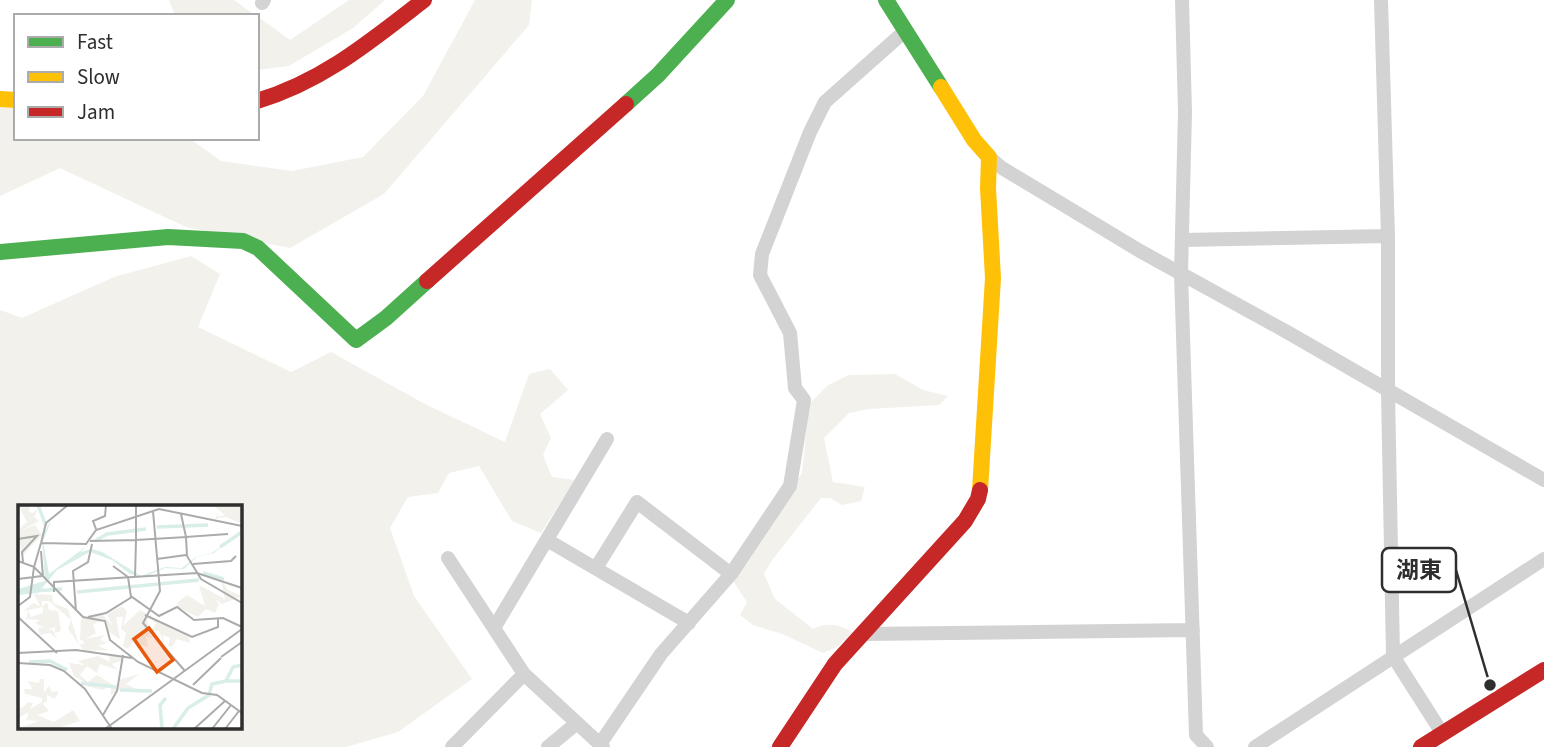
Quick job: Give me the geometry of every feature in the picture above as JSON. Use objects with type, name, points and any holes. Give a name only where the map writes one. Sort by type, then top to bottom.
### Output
[{"type":"street","points":[[259,101],[301,85],[340,64],[424,0]]},
{"type":"street","points":[[0,252],[168,237],[243,241],[258,248],[356,340],[386,318],[658,75],[727,0]]},
{"type":"street","points":[[886,0],[974,140],[1002,168],[1181,274],[1544,480]]},
{"type":"street","points":[[1182,0],[1185,111],[1181,274],[1196,735],[1206,747]]},
{"type":"street","points":[[1381,0],[1388,236],[1393,656],[1443,733]]},
{"type":"street","points":[[448,558],[524,674],[601,745],[662,654],[731,574],[790,486],[804,400],[795,388],[790,333],[760,275],[762,254],[810,132],[825,102],[905,31]]},
{"type":"street","points":[[780,747],[823,680],[965,521],[978,499],[982,475],[993,278],[989,157]]},
{"type":"street","points":[[1182,240],[1388,236]]},
{"type":"street","points":[[494,628],[607,439]]},
{"type":"street","points":[[596,568],[637,502],[731,574]]},
{"type":"street","points":[[547,540],[689,623]]},
{"type":"street","points":[[1255,747],[1544,559]]},
{"type":"street","points":[[864,634],[1193,630]]},
{"type":"street","points":[[1421,747],[1544,670]]},
{"type":"street","points":[[452,747],[524,674]]},
{"type":"street","points":[[548,747],[577,723]]},
{"type":"shaded area","points":[[169,0],[234,0],[253,14],[174,14]]},
{"type":"shaded area","points":[[349,0],[385,0],[353,28],[289,66],[259,70],[259,17],[290,40]]},
{"type":"shaded area","points":[[475,0],[532,0],[529,25],[384,194],[290,248],[186,227],[60,168],[0,196],[0,99],[14,101],[14,140],[192,140],[221,161],[292,171],[363,157],[423,96]]},
{"type":"shaded area","points":[[191,256],[220,274],[198,327],[291,372],[331,352],[425,404],[505,442],[529,374],[550,369],[568,390],[540,414],[551,438],[543,455],[552,477],[575,480],[541,533],[512,521],[479,466],[449,473],[438,493],[408,497],[390,528],[414,596],[472,679],[398,732],[346,747],[0,747],[0,310],[22,318],[114,277]]},
{"type":"shaded area","points":[[895,374],[923,390],[948,396],[939,405],[869,409],[849,413],[824,438],[833,482],[865,487],[861,501],[842,505],[830,498],[821,498],[764,574],[775,599],[813,629],[834,625],[853,633],[837,647],[823,653],[782,634],[753,625],[740,615],[747,602],[731,578],[802,473],[809,404],[828,385],[849,375]]},
{"type":"traffic: fast","points":[[626,104],[658,75],[727,0]]},
{"type":"traffic: fast","points":[[886,0],[941,87]]},
{"type":"traffic: fast","points":[[0,252],[168,237],[243,241],[258,248],[356,340],[386,318],[427,281]]},
{"type":"traffic: slow","points":[[941,87],[974,140],[989,157],[993,278],[980,490]]},
{"type":"traffic: slow","points":[[0,99],[14,100]]},
{"type":"traffic: jam","points":[[259,100],[324,72],[424,0]]},
{"type":"traffic: jam","points":[[427,281],[626,104]]},
{"type":"traffic: jam","points":[[780,747],[835,664],[965,521],[978,499],[980,490]]},
{"type":"traffic: jam","points":[[1421,747],[1544,670]]},
{"type":"place","name":"湖東","points":[[1490,685]]}]
